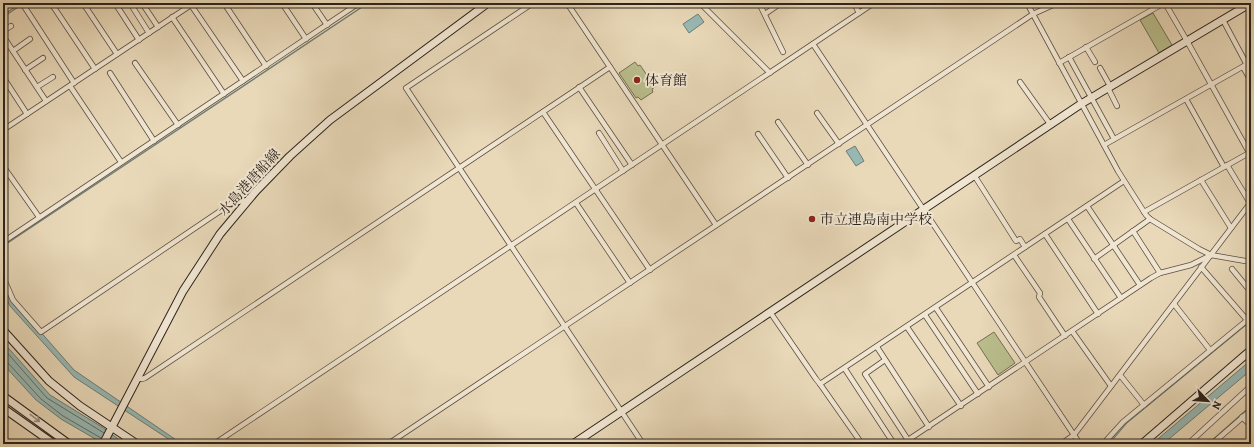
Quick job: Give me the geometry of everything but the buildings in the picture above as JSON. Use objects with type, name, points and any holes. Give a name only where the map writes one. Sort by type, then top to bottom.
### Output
[{"type":"street","points":[[3,12],[16,3]]},
{"type":"street","points":[[51,3],[94,69]]},
{"type":"street","points":[[83,3],[117,54]]},
{"type":"street","points":[[114,3],[139,40]]},
{"type":"street","points":[[130,3],[149,33]]},
{"type":"street","points":[[142,3],[158,27]]},
{"type":"street","points":[[224,3],[266,66]]},
{"type":"street","points":[[282,3],[306,39]]},
{"type":"street","points":[[312,3],[327,25]]},
{"type":"street","points":[[349,3],[352,8]]},
{"type":"street","points":[[3,242],[359,3]]},
{"type":"street","name":"水島港唐船線","points":[[103,444],[186,285],[220,234],[248,200],[273,172],[318,130],[488,3]]},
{"type":"street","points":[[533,3],[406,88],[643,444]]},
{"type":"street","points":[[568,3],[716,226]]},
{"type":"street","points":[[700,3],[770,73]]},
{"type":"street","points":[[759,3],[783,52]]},
{"type":"street","points":[[764,14],[781,3]]},
{"type":"street","points":[[854,3],[859,13]]},
{"type":"street","points":[[214,444],[874,3]]},
{"type":"street","points":[[1027,3],[1124,181],[1150,219],[1198,249],[1211,255],[1251,262]]},
{"type":"street","points":[[1059,63],[1164,3],[1187,41],[1250,154],[1144,212]]},
{"type":"street","points":[[573,444],[1050,124],[1109,87],[1251,3]]},
{"type":"street","points":[[23,4],[121,162]]},
{"type":"street","points":[[3,130],[189,5],[243,81]]},
{"type":"street","points":[[388,444],[1033,14],[1053,5]]},
{"type":"street","points":[[172,17],[224,94]]},
{"type":"street","points":[[1223,20],[1247,65],[1251,81]]},
{"type":"street","points":[[3,31],[11,26]]},
{"type":"street","points":[[3,36],[46,101]]},
{"type":"street","points":[[13,51],[30,39]]},
{"type":"street","points":[[813,44],[1080,444]]},
{"type":"street","points":[[1086,47],[1095,62]]},
{"type":"street","points":[[1069,57],[1114,139]]},
{"type":"street","points":[[26,70],[43,58]]},
{"type":"street","points":[[135,63],[178,125]]},
{"type":"street","points":[[1104,145],[1247,65]]},
{"type":"street","points":[[137,378],[146,378],[610,67]]},
{"type":"street","points":[[1100,68],[1117,106]]},
{"type":"street","points":[[110,73],[154,141]]},
{"type":"street","points":[[3,77],[27,114]]},
{"type":"street","points":[[37,88],[53,77]]},
{"type":"street","points":[[1020,82],[1050,124]]},
{"type":"street","points":[[579,87],[632,165]]},
{"type":"street","points":[[1061,444],[1074,435],[1251,202],[1226,166],[1186,99]]},
{"type":"street","points":[[543,112],[650,270]]},
{"type":"street","points":[[817,113],[838,144]]},
{"type":"street","points":[[778,122],[808,165]]},
{"type":"street","points":[[599,133],[623,171]]},
{"type":"street","points":[[758,134],[788,178]]},
{"type":"street","points":[[3,166],[39,217]]},
{"type":"street","points":[[974,175],[1016,241],[1020,239],[1025,247]]},
{"type":"street","points":[[1201,180],[1231,228]]},
{"type":"street","points":[[820,384],[845,369],[1124,181]]},
{"type":"street","points":[[3,277],[13,300],[41,332],[232,203],[248,200]]},
{"type":"street","points":[[576,203],[630,283]]},
{"type":"street","points":[[1087,206],[1140,286]]},
{"type":"street","points":[[1068,219],[1121,298]]},
{"type":"street","points":[[1094,259],[1150,219]]},
{"type":"street","points":[[1133,231],[1160,273]]},
{"type":"street","points":[[1045,234],[1098,314]]},
{"type":"street","points":[[1014,255],[1040,294],[1039,297],[1066,336]]},
{"type":"street","points":[[902,444],[1160,273],[1191,265],[1211,255]]},
{"type":"street","points":[[1104,444],[1123,422],[1249,319],[1201,267]]},
{"type":"street","points":[[1232,269],[1251,292]]},
{"type":"street","points":[[1174,304],[1210,350]]},
{"type":"street","points":[[936,308],[989,387]]},
{"type":"street","points":[[770,312],[862,444]]},
{"type":"street","points":[[925,315],[978,394]]},
{"type":"street","points":[[907,327],[960,406]]},
{"type":"street","points":[[3,330],[49,382],[111,429],[137,444]]},
{"type":"street","points":[[1072,331],[1111,386]]},
{"type":"street","points":[[877,347],[929,427]]},
{"type":"street","points":[[1142,444],[1251,350]]},
{"type":"street","points":[[885,360],[865,374],[909,439],[915,444]]},
{"type":"street","points":[[845,369],[894,444]]},
{"type":"street","points":[[1120,375],[1144,405]]},
{"type":"street","points":[[1188,444],[1251,386]]},
{"type":"street","points":[[3,396],[69,444]]},
{"type":"street","points":[[3,408],[54,444]]},
{"type":"street","points":[[1212,444],[1251,410]]},
{"type":"street","points":[[1242,417],[1251,426]]},
{"type":"green space","points":[[1153,13],[1172,45],[1159,53],[1140,20]]},
{"type":"green space","name":"体育館","points":[[635,62],[638,66],[640,65],[655,87],[652,89],[653,92],[641,100],[638,97],[636,98],[619,73]]},
{"type":"green space","points":[[994,332],[1015,363],[998,375],[977,343]]},
{"type":"water","points":[[698,14],[704,22],[689,33],[683,24]]},
{"type":"water","points":[[855,146],[864,161],[856,166],[846,151]]},
{"type":"water","points":[[3,282],[10,297],[74,370],[182,444],[176,444],[74,377],[10,306],[3,291]]},
{"type":"water","points":[[1251,318],[1251,321],[1127,423],[1109,444],[1105,444],[1124,423]]},
{"type":"water","points":[[3,342],[50,395],[102,427],[125,444],[104,444],[61,419],[36,400],[3,364]]},
{"type":"water","points":[[1251,360],[1251,370],[1163,444],[1152,444]]},
{"type":"waterway","points":[[3,246],[368,3]]},
{"type":"waterway","points":[[3,17],[21,5]]},
{"type":"waterway","points":[[1208,444],[1251,406]]},
{"type":"place","name":"体育館","points":[[637,80]]},
{"type":"place","name":"市立連島南中学校","points":[[812,219]]}]
